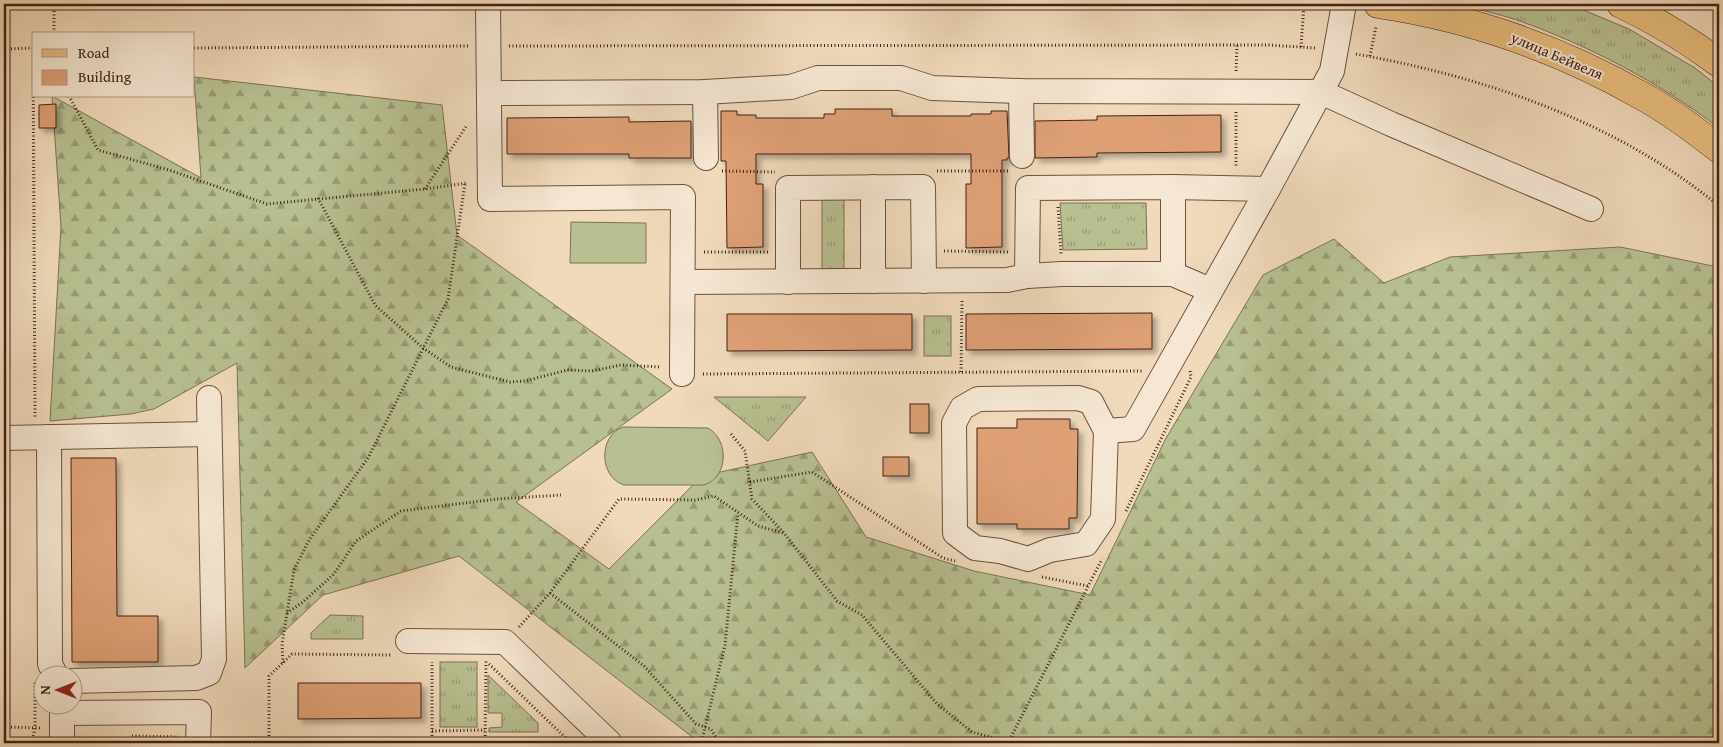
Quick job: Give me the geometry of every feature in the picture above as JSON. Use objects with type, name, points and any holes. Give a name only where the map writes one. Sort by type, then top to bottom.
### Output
[{"type":"main road","name":"улица Бейвеля","points":[[1379,4],[1482,26],[1534,44],[1646,97],[1719,148]]},
{"type":"main road","points":[[1621,4],[1640,13],[1700,49],[1719,63]]},
{"type":"lane","points":[[488,4],[490,199],[683,197],[682,374]]},
{"type":"lane","points":[[1106,431],[1133,428],[1268,189],[1332,71],[1344,4]]},
{"type":"lane","points":[[489,92],[705,92],[791,87],[818,78],[901,78],[932,88],[1021,91],[1236,90],[1321,92],[1391,124],[1591,209]]},
{"type":"lane","points":[[1018,164],[1021,91]]},
{"type":"lane","points":[[705,92],[712,165]]},
{"type":"lane","points":[[874,187],[874,281]]},
{"type":"lane","points":[[788,282],[788,188],[874,187],[924,187],[924,281]]},
{"type":"lane","points":[[1027,276],[1028,188],[1173,187],[1268,189]]},
{"type":"lane","points":[[1173,187],[1173,274]]},
{"type":"lane","points":[[683,282],[962,281],[1007,280],[1027,276],[1062,274],[1173,274],[1210,290]]},
{"type":"lane","points":[[82,681],[196,678],[209,673],[214,659],[209,398]]},
{"type":"lane","points":[[1078,398],[1090,402],[1106,431],[1104,519],[1086,544],[1050,550],[1028,559],[1000,551],[975,548],[955,533],[954,423],[962,408],[978,399],[1078,398]]},
{"type":"lane","points":[[4,438],[209,434]]},
{"type":"lane","points":[[42,437],[50,664]]},
{"type":"lane","points":[[408,641],[505,642],[610,743]]},
{"type":"lane","points":[[82,709],[199,712],[198,743]]},
{"type":"lane","points":[[62,714],[62,743]]},
{"type":"path","points":[[54,4],[54,32]]},
{"type":"path","points":[[1301,47],[1304,4]]},
{"type":"path","points":[[1370,56],[1379,4]]},
{"type":"path","points":[[1236,189],[1237,45]]},
{"type":"path","points":[[195,48],[1269,45],[1336,50],[1396,61],[1470,81],[1569,116],[1621,140],[1658,161],[1719,206]]},
{"type":"path","points":[[4,48],[32,48]]},
{"type":"path","points":[[35,98],[42,437]]},
{"type":"path","points":[[70,98],[98,150],[169,170],[268,204],[425,189],[490,180]]},
{"type":"path","points":[[425,189],[468,125]]},
{"type":"path","points":[[928,171],[1018,164]]},
{"type":"path","points":[[712,165],[784,172]]},
{"type":"path","points":[[283,663],[282,644],[294,570],[309,540],[368,458],[448,299],[465,183]]},
{"type":"path","points":[[1057,188],[1062,274]]},
{"type":"path","points":[[318,198],[374,305],[423,348],[451,366],[510,382],[525,381],[567,370],[592,371],[621,366],[658,366],[682,374],[1165,371]]},
{"type":"path","points":[[924,250],[1028,253]]},
{"type":"path","points":[[683,252],[788,252]]},
{"type":"path","points":[[961,372],[962,281]]},
{"type":"path","points":[[731,434],[745,451],[752,499],[784,533],[837,601],[862,615],[937,704],[972,732],[1012,743]]},
{"type":"path","points":[[750,482],[812,472],[943,558],[963,562]]},
{"type":"path","points":[[287,614],[334,574],[356,541],[401,511],[497,499],[561,495]]},
{"type":"path","points":[[505,642],[550,592],[620,499],[695,500],[714,496],[758,526],[784,533]]},
{"type":"path","points":[[699,743],[702,740],[725,645],[738,513]]},
{"type":"path","points":[[1040,577],[1088,586]]},
{"type":"path","points":[[550,592],[644,666],[696,724],[711,729],[719,743]]},
{"type":"path","points":[[269,743],[269,676],[292,654],[400,655],[408,641]]},
{"type":"path","points":[[432,641],[432,743]]},
{"type":"path","points":[[466,642],[571,743]]},
{"type":"path","points":[[485,743],[486,661]]},
{"type":"path","points":[[32,743],[38,714]]},
{"type":"path","points":[[432,731],[486,730]]},
{"type":"green space","points":[[1458,4],[1569,4],[1629,29],[1695,68],[1719,87],[1719,128],[1648,80],[1597,53],[1517,20]]},
{"type":"green space","points":[[195,77],[442,105],[457,235],[672,389],[516,502],[609,569],[702,476],[812,452],[866,537],[974,571],[1090,595],[1165,440],[1263,275],[1334,239],[1384,283],[1450,257],[1620,247],[1713,266],[1719,273],[1719,743],[700,743],[459,556],[323,595],[245,668],[237,363],[154,409],[131,414],[50,421],[61,227],[52,98],[56,98],[201,178]]},
{"type":"green space","points":[[822,199],[844,199],[844,269],[822,269]]},
{"type":"green space","points":[[1060,203],[1146,203],[1147,249],[1063,250]]},
{"type":"green space","points":[[571,222],[646,223],[646,263],[570,263]]},
{"type":"green space","points":[[924,316],[951,316],[951,356],[924,356]]},
{"type":"green space","points":[[714,397],[806,397],[768,441]]},
{"type":"green space","points":[[623,427],[708,428],[720,441],[723,449],[722,467],[712,481],[704,485],[624,485],[616,481],[610,474],[606,466],[605,456],[609,439]]},
{"type":"green space","points":[[330,615],[363,616],[363,639],[311,639],[311,633]]},
{"type":"green space","points":[[440,662],[477,662],[477,727],[440,727]]},
{"type":"green space","points":[[488,675],[538,723],[538,732],[489,732],[489,728],[502,727],[502,713],[488,713]]},
{"type":"building","points":[[56,104],[56,128],[39,128],[39,105]]},
{"type":"building","points":[[835,109],[892,109],[892,116],[971,116],[971,114],[991,114],[991,111],[1007,111],[1009,158],[1002,160],[1002,247],[966,248],[966,184],[971,184],[971,154],[756,154],[756,184],[763,184],[763,247],[727,248],[726,161],[721,161],[721,111],[737,111],[737,115],[756,115],[756,118],[824,118],[824,114],[835,114]]},
{"type":"building","points":[[1221,115],[1221,152],[1097,153],[1097,157],[1035,158],[1035,121],[1097,120],[1097,116]]},
{"type":"building","points":[[629,117],[629,122],[691,121],[691,158],[629,158],[629,154],[507,154],[507,118]]},
{"type":"building","points":[[1152,313],[1152,349],[966,350],[966,314]]},
{"type":"building","points":[[727,314],[912,314],[912,350],[727,351]]},
{"type":"building","points":[[910,404],[929,404],[929,433],[910,433]]},
{"type":"building","points":[[1017,419],[1070,419],[1070,429],[1078,429],[1077,518],[1069,518],[1069,529],[1017,529],[1017,524],[977,524],[977,428],[1017,428]]},
{"type":"building","points":[[883,457],[909,457],[909,476],[883,476]]},
{"type":"building","points":[[71,458],[116,458],[117,616],[158,616],[158,662],[72,662]]},
{"type":"building","points":[[298,683],[421,683],[421,718],[298,719]]}]
